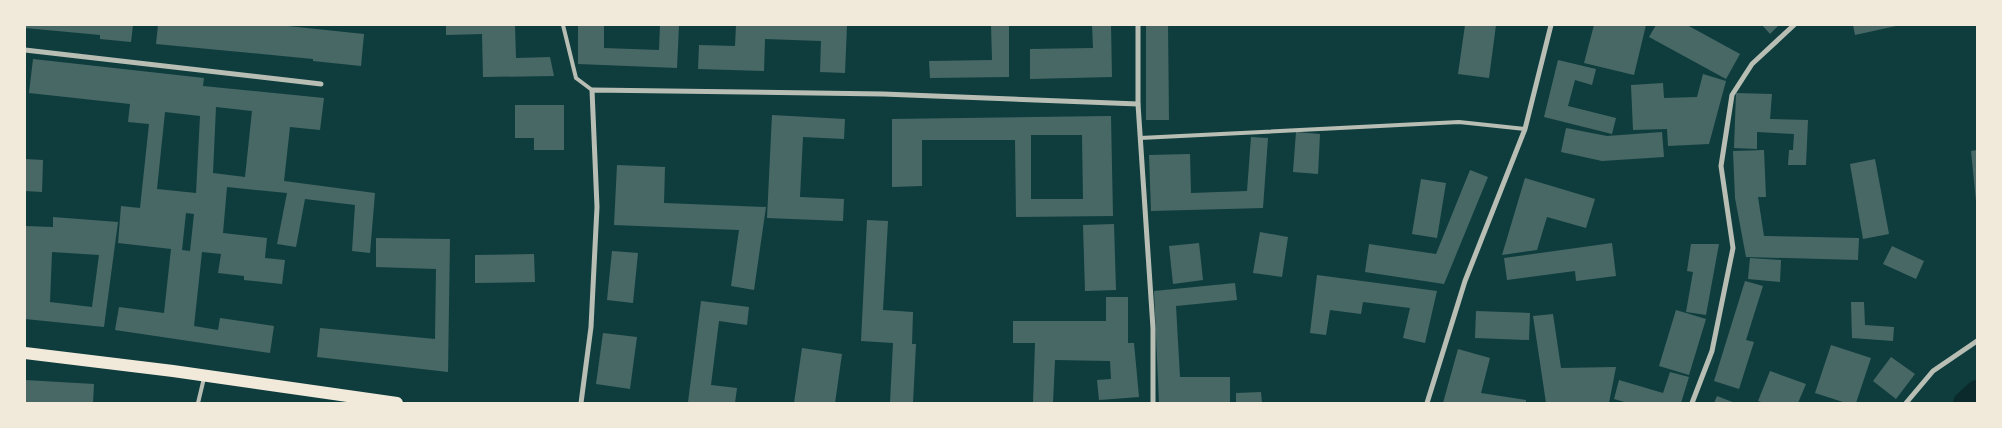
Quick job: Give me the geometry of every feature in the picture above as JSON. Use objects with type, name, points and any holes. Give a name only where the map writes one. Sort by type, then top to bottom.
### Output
[{"type":"main road","points":[[25,353],[396,403]]},
{"type":"street","points":[[1138,25],[1138,104],[1153,328],[1153,403]]},
{"type":"street","points":[[1427,403],[1465,281],[1526,129],[1551,25]]},
{"type":"street","points":[[1692,403],[1712,351],[1733,248],[1721,166],[1732,94],[1752,64],[1794,25]]},
{"type":"street","points":[[25,50],[320,84]]},
{"type":"street","points":[[581,403],[591,327],[597,207],[592,90],[883,94],[1138,104]]},
{"type":"street","points":[[1906,403],[1933,371],[1977,341]]},
{"type":"lane","points":[[563,25],[576,78],[592,90]]},
{"type":"lane","points":[[1140,138],[1459,122],[1526,129]]},
{"type":"lane","points":[[198,403],[205,376]]},
{"type":"building","points":[[25,25],[133,25],[131,42],[100,39],[100,35],[25,28]]},
{"type":"building","points":[[158,25],[278,25],[364,34],[361,66],[313,61],[313,59],[156,44]]},
{"type":"building","points":[[446,25],[515,25],[516,58],[550,57],[554,76],[483,77],[482,34],[446,35]]},
{"type":"building","points":[[578,25],[604,25],[604,48],[659,50],[660,25],[679,25],[677,68],[578,64]]},
{"type":"building","points":[[736,25],[847,25],[845,73],[820,72],[821,41],[765,39],[764,71],[698,69],[699,45],[735,46]]},
{"type":"building","points":[[991,25],[1009,25],[1009,77],[930,78],[929,61],[992,60]]},
{"type":"building","points":[[1092,25],[1111,25],[1112,77],[1030,79],[1030,49],[1093,48]]},
{"type":"building","points":[[1146,25],[1168,25],[1169,120],[1146,120]]},
{"type":"building","points":[[1465,25],[1496,25],[1489,78],[1458,74]]},
{"type":"building","points":[[1594,25],[1646,25],[1634,75],[1584,63]]},
{"type":"building","points":[[1656,25],[1687,25],[1740,54],[1726,79],[1649,37]]},
{"type":"building","points":[[1762,25],[1779,25],[1770,34]]},
{"type":"building","points":[[1853,25],[1896,25],[1896,26],[1855,35]]},
{"type":"building","points":[[33,59],[204,78],[203,86],[324,98],[320,130],[290,127],[284,181],[375,193],[370,253],[352,251],[355,205],[305,199],[296,247],[277,244],[287,193],[227,187],[223,233],[267,238],[265,258],[285,260],[282,284],[244,280],[244,276],[218,273],[221,254],[202,252],[194,326],[218,330],[220,318],[274,326],[270,353],[115,330],[119,307],[164,313],[171,249],[118,243],[121,206],[140,208],[149,124],[128,122],[130,104],[29,93]],"holes":[[[216,107],[252,111],[245,177],[213,173]],[[165,112],[200,116],[196,193],[157,189]],[[186,213],[194,214],[190,251],[182,250]]]},
{"type":"building","points":[[1558,60],[1596,69],[1592,85],[1575,80],[1568,106],[1616,118],[1612,134],[1544,117]]},
{"type":"building","points":[[1703,74],[1726,81],[1709,144],[1668,146],[1667,129],[1633,130],[1631,85],[1663,83],[1664,98],[1697,97]]},
{"type":"building","points":[[1736,93],[1772,94],[1770,119],[1808,120],[1806,165],[1788,165],[1789,150],[1793,150],[1794,134],[1757,132],[1757,149],[1734,148]]},
{"type":"building","points":[[515,105],[564,105],[564,150],[534,150],[534,138],[515,138]]},
{"type":"building","points":[[772,115],[845,119],[844,139],[803,137],[800,197],[844,199],[843,221],[767,218]]},
{"type":"building","points":[[1111,116],[1113,216],[1016,217],[1015,140],[922,140],[922,186],[892,187],[892,119]],"holes":[[[1031,135],[1082,135],[1083,199],[1031,199]]]},
{"type":"building","points":[[1566,128],[1607,136],[1662,132],[1664,157],[1602,161],[1561,152]]},
{"type":"building","points":[[1296,132],[1320,134],[1318,174],[1293,172]]},
{"type":"building","points":[[1251,137],[1268,138],[1263,208],[1151,211],[1149,155],[1190,154],[1191,193],[1247,191]]},
{"type":"building","points":[[1764,150],[1766,197],[1758,197],[1764,236],[1859,238],[1858,260],[1746,257],[1735,198],[1733,151]]},
{"type":"building","points":[[1977,150],[1977,201],[1976,201],[1971,151]]},
{"type":"building","points":[[25,159],[43,160],[42,192],[25,191]]},
{"type":"building","points":[[1875,159],[1889,234],[1863,239],[1850,164]]},
{"type":"building","points":[[617,165],[665,167],[664,203],[766,207],[754,290],[731,286],[739,230],[614,225]]},
{"type":"building","points":[[1470,170],[1488,177],[1444,284],[1365,272],[1369,244],[1436,254]]},
{"type":"building","points":[[1525,178],[1595,199],[1586,228],[1547,217],[1537,250],[1502,255]]},
{"type":"building","points":[[1421,179],[1446,183],[1437,238],[1412,234]]},
{"type":"building","points":[[53,217],[118,222],[104,327],[25,319],[25,226],[53,227]],"holes":[[[52,252],[99,255],[92,307],[50,302]]]},
{"type":"building","points":[[867,220],[888,221],[883,310],[913,312],[912,344],[916,344],[913,403],[890,403],[893,343],[861,341]]},
{"type":"building","points":[[1114,224],[1116,290],[1085,291],[1083,225]]},
{"type":"building","points":[[1260,232],[1288,237],[1282,277],[1253,273]]},
{"type":"building","points":[[376,238],[450,239],[448,372],[317,357],[320,328],[435,339],[436,269],[376,267]]},
{"type":"building","points":[[1199,243],[1203,280],[1173,284],[1169,246]]},
{"type":"building","points":[[1612,243],[1616,276],[1576,281],[1575,271],[1507,280],[1504,258]]},
{"type":"building","points":[[1691,244],[1719,244],[1706,315],[1686,312],[1693,272],[1687,271]]},
{"type":"building","points":[[1892,246],[1924,261],[1916,279],[1883,264]]},
{"type":"building","points":[[612,251],[638,253],[633,303],[607,300]]},
{"type":"building","points":[[534,254],[535,282],[475,283],[475,255]]},
{"type":"building","points":[[1750,258],[1781,260],[1780,282],[1748,279]]},
{"type":"building","points":[[1317,275],[1437,291],[1425,343],[1403,338],[1410,308],[1363,302],[1361,314],[1330,310],[1326,335],[1310,333]]},
{"type":"building","points":[[1745,281],[1763,286],[1746,340],[1754,342],[1739,389],[1714,381]]},
{"type":"building","points":[[1235,283],[1237,300],[1176,306],[1180,377],[1230,377],[1230,403],[1159,403],[1154,291]]},
{"type":"building","points":[[1106,297],[1128,297],[1128,343],[1134,343],[1139,397],[1099,400],[1097,380],[1111,379],[1110,361],[1055,360],[1053,403],[1033,403],[1035,343],[1013,343],[1013,321],[1106,321]]},
{"type":"building","points":[[701,301],[749,307],[747,325],[719,321],[711,385],[737,388],[735,403],[688,402]]},
{"type":"building","points":[[1851,302],[1864,302],[1865,325],[1894,327],[1893,341],[1852,338]]},
{"type":"building","points":[[1676,310],[1706,319],[1689,375],[1659,366]]},
{"type":"building","points":[[1476,311],[1530,313],[1529,340],[1475,338]]},
{"type":"building","points":[[1553,314],[1561,368],[1616,367],[1609,403],[1546,403],[1533,316]]},
{"type":"building","points":[[603,333],[637,337],[630,389],[596,384]]},
{"type":"building","points":[[1831,345],[1871,358],[1856,403],[1846,403],[1815,393]]},
{"type":"building","points":[[802,348],[842,354],[835,403],[794,403]]},
{"type":"building","points":[[1458,349],[1490,358],[1481,393],[1526,400],[1526,403],[1443,403]]},
{"type":"building","points":[[1891,357],[1915,374],[1896,399],[1873,381]]},
{"type":"building","points":[[1770,371],[1806,384],[1798,403],[1765,403],[1758,401]]},
{"type":"building","points":[[1670,372],[1689,377],[1681,403],[1628,403],[1614,399],[1619,380],[1663,393]]},
{"type":"building","points":[[25,380],[94,384],[93,403],[25,403]]},
{"type":"building","points":[[1261,392],[1262,403],[1236,403],[1236,393]]},
{"type":"building","points":[[1717,396],[1735,403],[1714,403]]},
{"type":"waterway","points":[[1965,403],[1977,392]]}]
